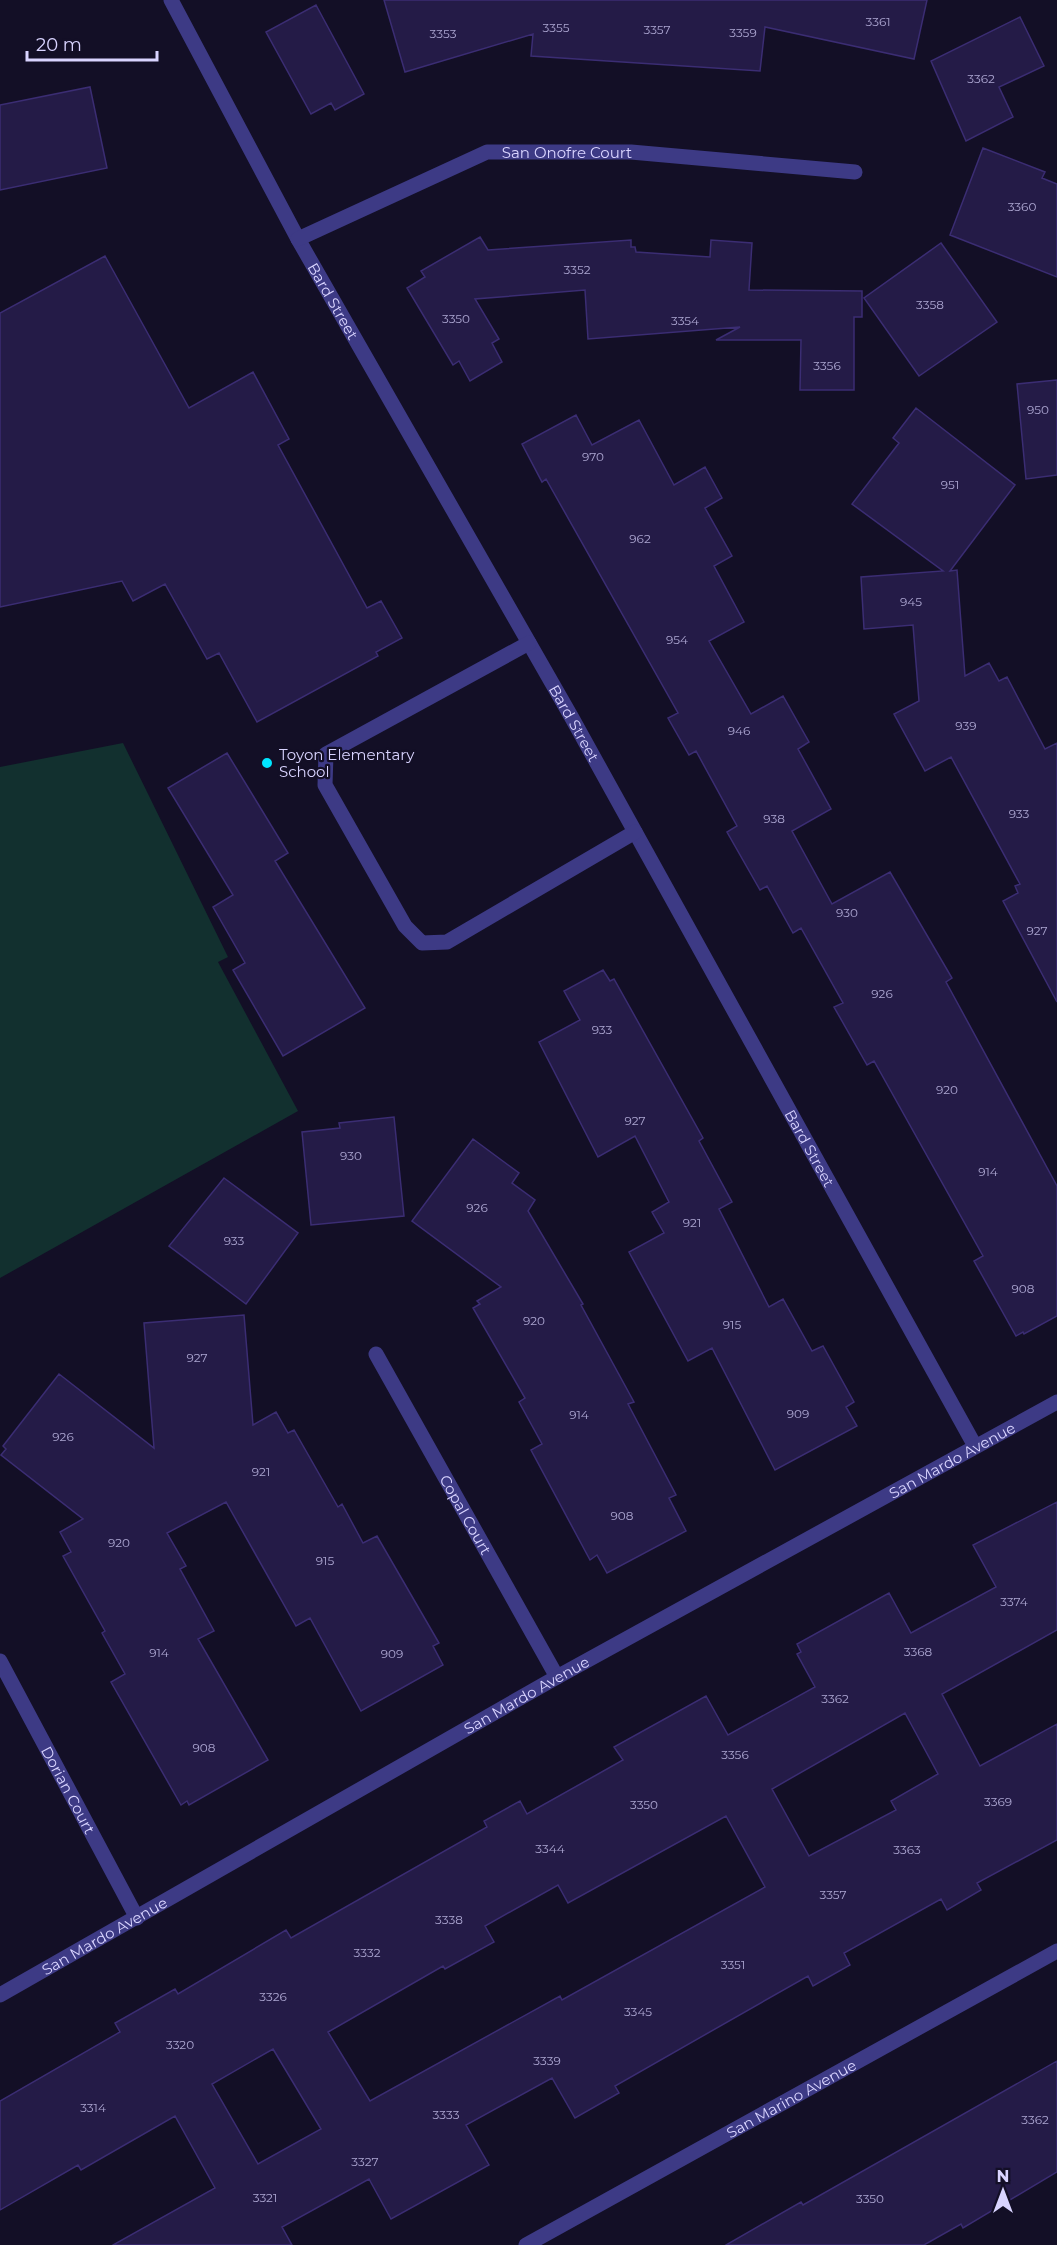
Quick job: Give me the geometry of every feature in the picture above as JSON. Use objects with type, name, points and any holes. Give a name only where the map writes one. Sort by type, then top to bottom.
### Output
[{"type":"street","name":"Bard Street","points":[[171,0],[298,239],[530,643],[975,1446]]},
{"type":"street","name":"San Onofre Court","points":[[298,239],[487,152],[631,152],[855,172]]},
{"type":"street","points":[[530,643],[326,754],[325,785],[405,926],[422,944],[447,942],[635,832]]},
{"type":"street","name":"Copal Court","points":[[376,1354],[557,1677]]},
{"type":"street","name":"San Mardo Avenue","points":[[0,1995],[557,1677],[1057,1401]]},
{"type":"street","name":"Dorian Court","points":[[0,1661],[137,1918]]},
{"type":"street","name":"San Marino Avenue","points":[[526,2245],[1057,1951]]},
{"type":"green space","points":[[123,743],[228,957],[218,962],[298,1111],[0,1278],[0,767]]},
{"type":"building","points":[[384,0],[927,0],[914,59],[765,27],[760,71],[531,56],[533,34],[405,72]]},
{"type":"building","points":[[316,5],[364,94],[335,110],[331,103],[311,114],[266,32]]},
{"type":"building","points":[[1020,17],[1044,66],[999,87],[1013,117],[966,141],[931,61]]},
{"type":"building","points":[[90,87],[107,168],[0,190],[0,105]]},
{"type":"building","points":[[983,148],[1045,172],[1042,178],[1057,184],[1057,277],[950,235]]},
{"type":"building","points":[[480,237],[488,250],[631,240],[631,247],[635,247],[636,252],[710,257],[711,240],[752,243],[749,290],[862,291],[862,317],[854,317],[854,390],[800,390],[801,340],[716,340],[740,327],[588,339],[585,290],[475,299],[499,339],[492,343],[502,362],[470,381],[459,361],[453,365],[407,288],[425,277],[421,271]]},
{"type":"building","points":[[941,243],[997,322],[919,376],[864,298]]},
{"type":"building","points":[[105,256],[189,408],[253,372],[289,439],[278,445],[367,608],[381,601],[402,638],[376,652],[378,656],[257,722],[219,653],[207,659],[165,584],[133,601],[122,581],[0,607],[0,313]]},
{"type":"building","points":[[1057,380],[1057,475],[1026,479],[1017,384]]},
{"type":"building","points":[[916,408],[1015,485],[950,571],[957,570],[965,676],[989,663],[999,681],[1007,677],[1045,749],[1057,743],[1057,1002],[1003,901],[1018,893],[1015,886],[1020,884],[951,757],[925,771],[894,714],[919,701],[913,625],[864,629],[861,577],[943,571],[852,504],[899,443],[893,438]]},
{"type":"building","points":[[576,415],[592,445],[639,420],[674,485],[705,467],[722,498],[705,508],[732,556],[714,566],[744,622],[709,641],[751,714],[783,696],[809,742],[798,749],[831,809],[792,831],[832,904],[890,872],[952,978],[946,982],[1057,1186],[1057,1316],[1024,1334],[1023,1332],[1016,1336],[974,1261],[983,1256],[874,1061],[867,1065],[834,1007],[843,1003],[801,928],[793,933],[767,886],[760,890],[727,832],[737,826],[696,751],[689,755],[668,718],[678,713],[546,479],[542,482],[522,444]]},
{"type":"building","points":[[227,753],[288,853],[275,861],[365,1008],[283,1056],[233,970],[245,963],[213,907],[233,895],[168,788]]},
{"type":"building","points":[[603,970],[610,981],[614,979],[703,1138],[699,1141],[732,1202],[719,1209],[769,1307],[783,1299],[812,1351],[823,1346],[854,1402],[846,1407],[857,1426],[775,1470],[712,1348],[688,1361],[629,1252],[664,1233],[652,1212],[669,1202],[635,1136],[598,1157],[539,1042],[580,1020],[564,991]]},
{"type":"building","points":[[394,1117],[404,1216],[311,1225],[302,1132],[340,1128],[339,1123]]},
{"type":"building","points":[[473,1139],[519,1173],[512,1183],[535,1200],[528,1211],[583,1304],[581,1305],[634,1402],[628,1404],[676,1495],[669,1498],[686,1531],[607,1573],[597,1555],[590,1560],[531,1450],[542,1444],[519,1402],[525,1398],[473,1308],[480,1304],[477,1301],[501,1287],[412,1221]]},
{"type":"building","points":[[224,1178],[298,1233],[246,1304],[169,1246]]},
{"type":"building","points":[[244,1315],[253,1425],[276,1412],[288,1433],[294,1430],[338,1507],[342,1504],[363,1543],[377,1536],[439,1643],[433,1646],[443,1665],[361,1711],[310,1618],[296,1626],[226,1502],[167,1533],[186,1566],[180,1569],[214,1631],[198,1639],[268,1760],[189,1805],[187,1801],[181,1805],[111,1682],[125,1674],[102,1633],[105,1631],[63,1556],[71,1552],[60,1532],[83,1519],[1,1455],[6,1449],[3,1446],[59,1374],[154,1448],[144,1323]]},
{"type":"building","points":[[1057,1502],[1057,1630],[942,1694],[980,1766],[1057,1724],[1057,1840],[977,1883],[981,1890],[947,1910],[941,1899],[844,1953],[850,1965],[813,1986],[808,1976],[615,2086],[619,2093],[575,2118],[552,2078],[466,2125],[489,2165],[391,2219],[369,2179],[282,2227],[292,2245],[113,2245],[215,2188],[175,2116],[81,2170],[78,2165],[0,2210],[0,2101],[120,2032],[115,2023],[175,1989],[178,1994],[286,1930],[291,1938],[487,1827],[484,1821],[520,1801],[527,1814],[623,1760],[614,1747],[706,1696],[728,1735],[815,1687],[797,1654],[801,1652],[797,1644],[889,1593],[911,1633],[996,1587],[973,1545]],"holes":[[[905,1713],[938,1774],[891,1801],[896,1810],[809,1856],[772,1789]],[[726,1816],[765,1887],[562,2000],[560,1996],[370,2101],[328,2032],[443,1966],[445,1969],[494,1942],[485,1926],[558,1885],[568,1903]],[[273,2049],[321,2129],[258,2164],[212,2084]]]},
{"type":"building","points":[[1057,2061],[1057,2172],[963,2228],[961,2224],[924,2245],[726,2245],[801,2202],[803,2205]]},
{"type":"place","name":"Toyon Elementary School","points":[[267,763]]}]
